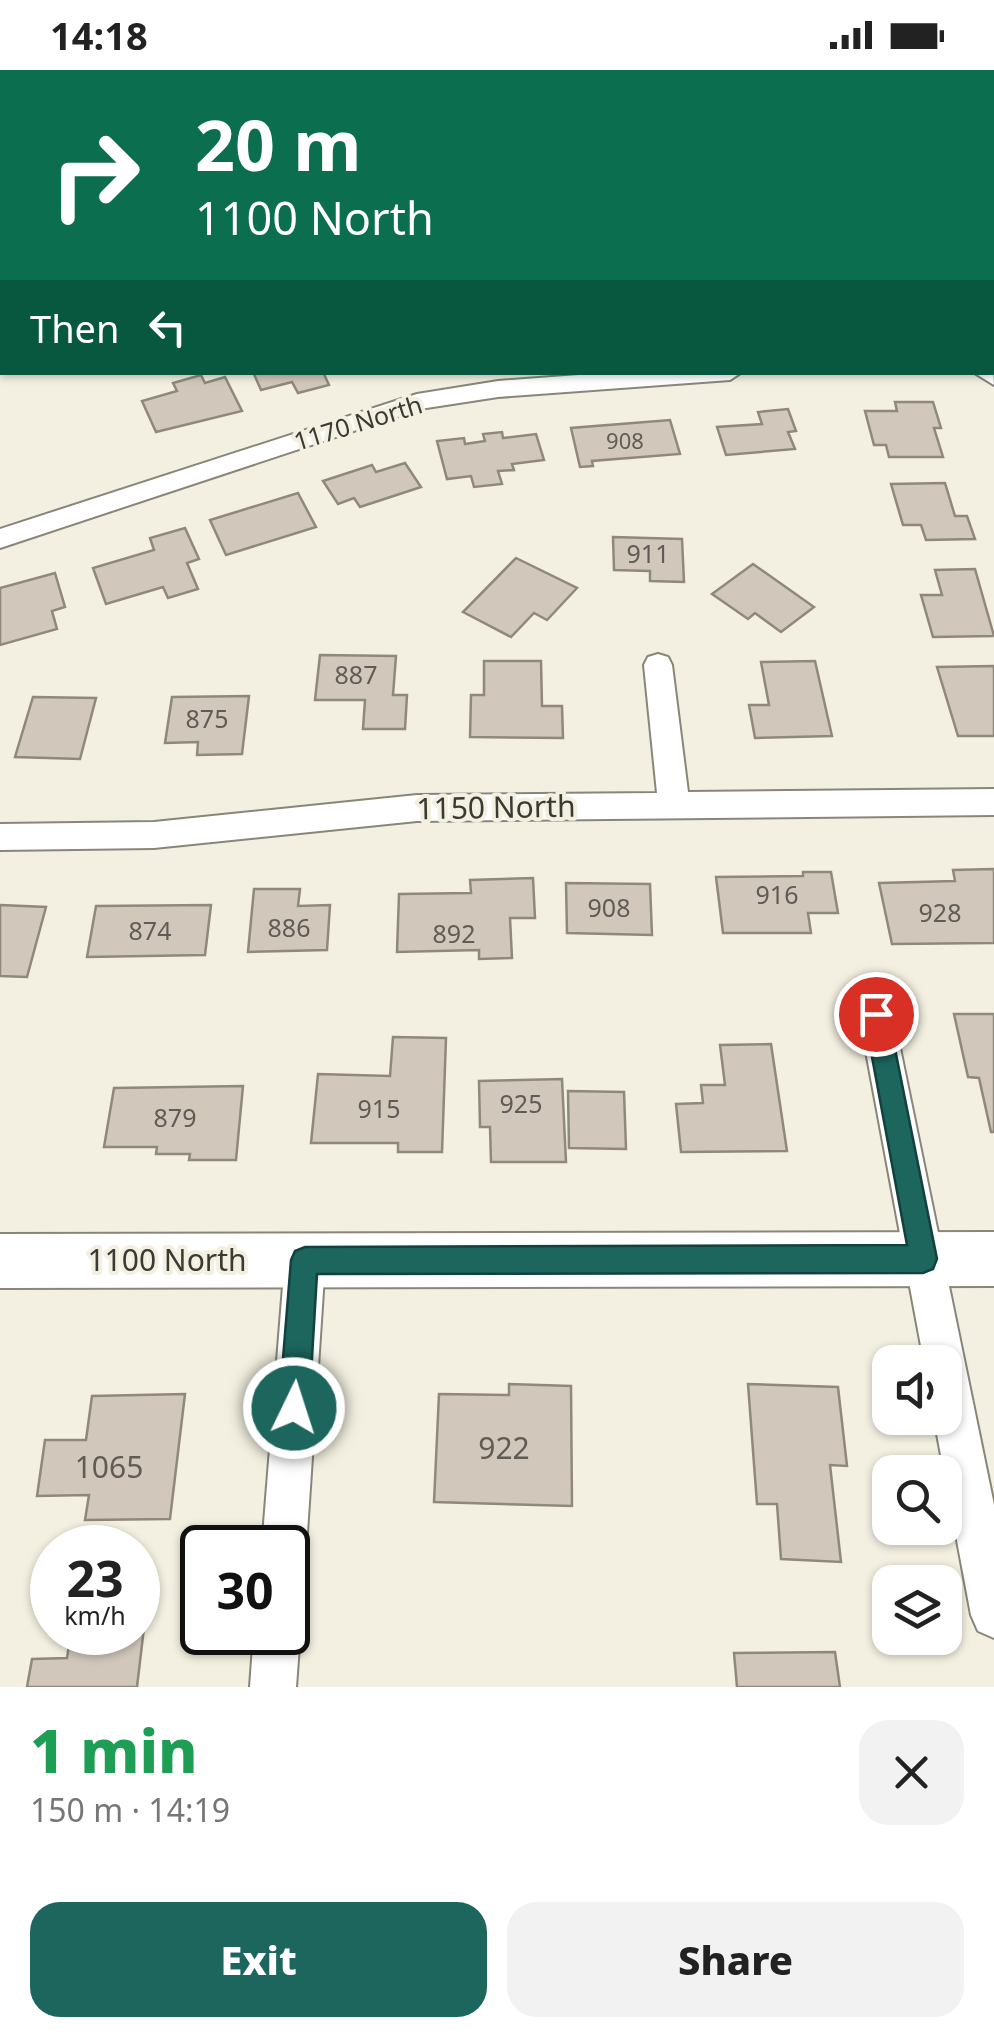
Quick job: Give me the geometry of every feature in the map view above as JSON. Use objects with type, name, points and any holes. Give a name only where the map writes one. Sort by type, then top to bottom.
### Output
[{"type":"street","name":"1170 North","points":[[0,539],[417,402],[498,389],[689,375]]},
{"type":"street","points":[[658,665],[674,806]]},
{"type":"street","name":"1150 North","points":[[0,838],[154,835],[417,808],[994,802]]},
{"type":"street","points":[[876,1014],[941,1345]]},
{"type":"street","name":"1100 North","points":[[0,1262],[994,1259]]},
{"type":"street","points":[[286,1525],[305,1260]]},
{"type":"street","points":[[959,1435],[994,1615]]},
{"type":"street","points":[[273,1687],[275,1655]]},
{"type":"building","points":[[201,375],[205,383],[225,377],[242,411],[156,432],[142,401],[177,391],[173,383]]},
{"type":"building","points":[[254,375],[324,375],[329,385],[298,393],[292,382],[261,390]]},
{"type":"building","points":[[895,402],[933,402],[941,428],[934,428],[943,457],[889,457],[886,445],[874,445],[865,411],[897,411]]},
{"type":"building","points":[[788,409],[796,431],[788,432],[795,449],[726,455],[717,427],[762,424],[758,412]]},
{"type":"building","points":[[670,420],[680,454],[592,461],[593,466],[580,467],[571,428]]},
{"type":"building","points":[[502,432],[503,438],[536,434],[544,460],[512,464],[514,470],[498,471],[502,484],[474,487],[471,476],[447,479],[437,441],[464,438],[465,444],[485,441],[483,434]]},
{"type":"building","points":[[405,463],[421,487],[360,507],[354,498],[338,504],[323,481],[372,465],[376,472]]},
{"type":"building","points":[[945,483],[955,516],[967,516],[975,539],[926,540],[921,525],[903,525],[891,484]]},
{"type":"building","points":[[298,493],[316,527],[226,555],[210,520]]},
{"type":"building","points":[[185,528],[199,559],[187,563],[198,589],[168,598],[163,587],[106,604],[93,568],[154,550],[150,538]]},
{"type":"building","points":[[613,537],[682,539],[684,582],[650,581],[650,571],[614,570]]},
{"type":"building","points":[[516,558],[577,588],[547,620],[534,613],[511,637],[463,612]]},
{"type":"building","points":[[753,564],[814,607],[781,632],[755,613],[748,619],[712,594]]},
{"type":"building","points":[[975,569],[994,636],[933,637],[921,595],[942,595],[935,570]]},
{"type":"building","points":[[55,573],[65,607],[52,611],[57,629],[0,645],[0,588]]},
{"type":"building","points":[[320,655],[396,656],[393,695],[407,695],[405,729],[363,729],[365,700],[315,700]]},
{"type":"building","points":[[484,661],[541,661],[542,706],[562,706],[563,738],[470,737],[471,695],[484,695]]},
{"type":"building","points":[[815,661],[832,736],[755,738],[749,705],[769,705],[761,662]]},
{"type":"building","points":[[994,666],[994,736],[958,736],[937,667]]},
{"type":"building","points":[[249,696],[242,754],[197,755],[198,742],[165,743],[172,697]]},
{"type":"building","points":[[33,697],[96,698],[80,759],[15,757]]},
{"type":"building","points":[[994,869],[994,943],[892,944],[879,883],[955,881],[953,870]]},
{"type":"building","points":[[803,872],[831,872],[838,913],[808,913],[811,933],[723,933],[716,877],[803,876]]},
{"type":"building","points":[[533,878],[535,918],[510,918],[512,958],[479,959],[479,950],[397,952],[399,894],[471,893],[470,880]]},
{"type":"building","points":[[566,883],[650,884],[652,935],[567,933]]},
{"type":"building","points":[[254,889],[300,889],[298,906],[330,905],[327,950],[248,952]]},
{"type":"building","points":[[0,905],[46,907],[27,977],[0,976]]},
{"type":"building","points":[[211,905],[205,955],[87,957],[96,906]]},
{"type":"building","points":[[954,1014],[994,1014],[994,1132],[979,1078],[968,1077]]},
{"type":"building","points":[[393,1037],[446,1038],[442,1152],[398,1152],[398,1143],[311,1143],[318,1074],[390,1076]]},
{"type":"building","points":[[771,1044],[787,1151],[681,1152],[676,1104],[703,1103],[701,1085],[725,1085],[720,1045]]},
{"type":"building","points":[[562,1079],[566,1162],[491,1162],[490,1127],[480,1127],[479,1081]]},
{"type":"building","points":[[243,1086],[236,1160],[189,1160],[190,1154],[156,1154],[157,1147],[104,1147],[114,1088]]},
{"type":"building","points":[[568,1091],[624,1092],[626,1149],[569,1148]]},
{"type":"building","points":[[509,1384],[571,1386],[572,1506],[434,1502],[439,1394],[509,1395]]},
{"type":"building","points":[[748,1384],[838,1387],[847,1466],[830,1465],[841,1562],[781,1559],[777,1504],[757,1504]]},
{"type":"building","points":[[185,1394],[170,1519],[85,1520],[89,1495],[37,1496],[45,1440],[86,1440],[92,1396]]},
{"type":"building","points":[[835,1652],[840,1687],[737,1687],[734,1653]]},
{"type":"building","points":[[141,1655],[137,1687],[27,1687],[32,1659]]},
{"type":"route","points":[[294,1408],[305,1260],[923,1259],[876,1014]]}]
